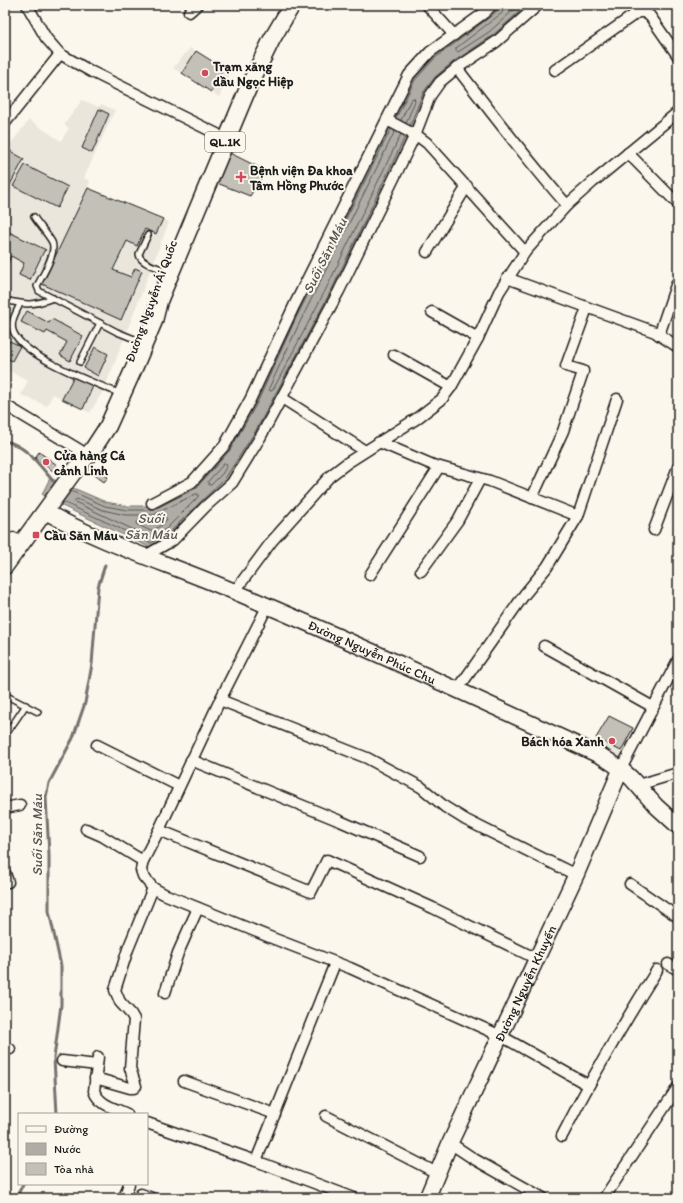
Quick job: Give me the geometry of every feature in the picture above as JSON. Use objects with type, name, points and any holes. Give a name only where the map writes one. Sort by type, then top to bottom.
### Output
[{"type":"main road","name":"Đường Nguyễn Ái Quốc","points":[[68,472],[93,449],[108,426],[154,321],[165,275],[217,134],[258,45],[280,5]]},
{"type":"main road","name":"Đường Nguyễn Ái Quốc","points":[[8,542],[43,510],[68,472],[80,450],[104,415],[127,369],[145,319],[150,298],[165,275],[249,86],[272,39],[292,5]]},
{"type":"main road","name":"QL.1K","points":[[5,566],[43,510]]},
{"type":"street","points":[[27,5],[46,38],[60,54],[98,75],[217,134]]},
{"type":"street","points":[[189,12],[197,5]]},
{"type":"street","points":[[427,5],[454,35]]},
{"type":"street","points":[[152,503],[192,482],[225,445],[250,400],[294,306],[409,75],[430,52],[492,5]]},
{"type":"street","points":[[145,556],[173,540],[232,482],[261,436],[339,291],[415,134],[430,96],[440,82],[457,68],[496,42],[538,5]]},
{"type":"street","points":[[555,70],[638,12],[644,12],[650,16],[678,56]]},
{"type":"street","points":[[5,123],[60,54]]},
{"type":"street","points":[[457,68],[538,172],[567,205]]},
{"type":"street","points":[[235,591],[272,541],[316,490],[339,468],[442,400],[451,387],[478,338],[499,292],[525,252],[567,205],[678,112]]},
{"type":"street","points":[[387,120],[415,134],[427,143],[525,252]]},
{"type":"street","points":[[628,153],[678,204]]},
{"type":"street","points":[[427,252],[467,186]]},
{"type":"street","points":[[507,278],[655,332],[678,347]]},
{"type":"street","points":[[659,335],[678,283]]},
{"type":"street","points":[[532,498],[563,431],[584,372],[566,366],[587,308]]},
{"type":"street","points":[[432,312],[478,338]]},
{"type":"street","points":[[394,354],[451,387]]},
{"type":"street","points":[[282,398],[365,451]]},
{"type":"street","points":[[458,689],[524,595],[547,567],[578,516],[617,399]]},
{"type":"street","points":[[5,405],[80,450]]},
{"type":"street","points":[[379,442],[439,467],[480,478],[578,516]]},
{"type":"street","points":[[370,575],[439,467]]},
{"type":"street","points":[[654,530],[678,467]]},
{"type":"street","points":[[421,571],[458,520],[480,478]]},
{"type":"street","name":"Đường Nguyễn Phúc Chu","points":[[43,510],[90,534],[124,549],[235,591],[458,689],[603,757],[622,769],[638,784],[651,801],[678,826]]},
{"type":"street","points":[[268,606],[220,700],[143,861],[141,870],[143,876],[153,888],[198,908],[335,963],[501,1036],[588,1085]]},
{"type":"street","points":[[544,646],[653,708]]},
{"type":"street","points":[[622,769],[678,660]]},
{"type":"street","points":[[220,700],[367,758],[421,787],[445,807],[466,820],[576,875]]},
{"type":"street","points":[[97,745],[179,786]]},
{"type":"street","points":[[191,760],[340,821],[420,856]]},
{"type":"street","name":"Đường Nguyễn Khuyến","points":[[427,1198],[450,1143],[576,875],[622,769]]},
{"type":"street","points":[[638,784],[678,774]]},
{"type":"street","points":[[5,808],[20,805]]},
{"type":"street","points":[[86,829],[102,836],[143,861]]},
{"type":"street","points":[[159,830],[311,892],[327,860],[346,867],[433,908],[537,959]]},
{"type":"street","points":[[630,884],[678,917]]},
{"type":"street","points":[[95,1078],[130,1088],[134,1088],[136,1086],[130,1068],[134,1019],[120,1002],[115,990],[128,949],[153,888]]},
{"type":"street","points":[[165,993],[178,953],[198,908]]},
{"type":"street","points":[[256,1161],[335,963]]},
{"type":"street","points":[[668,964],[678,970]]},
{"type":"street","points":[[562,1136],[588,1085],[630,1012],[657,970]]},
{"type":"street","points":[[62,1061],[97,1061],[94,1091],[100,1101],[125,1113]]},
{"type":"street","points":[[184,1081],[275,1114]]},
{"type":"street","points":[[604,1198],[677,1091]]},
{"type":"street","points":[[326,1116],[437,1173]]},
{"type":"street","points":[[148,1123],[256,1161],[354,1198]]},
{"type":"street","points":[[450,1143],[474,1159],[543,1198]]},
{"type":"street","points":[[124,1198],[129,1185]]},
{"type":"street","points":[[142,1194],[152,1198]]},
{"type":"lane","points":[[34,216],[52,243],[53,249],[52,255],[37,286],[39,291],[100,323],[137,340]]},
{"type":"lane","points":[[148,235],[139,257],[165,275]]},
{"type":"lane","points":[[5,300],[20,304],[35,304],[53,298]]},
{"type":"lane","points":[[20,304],[13,322],[14,333],[26,347],[49,362],[116,392]]},
{"type":"lane","points":[[80,362],[100,323]]},
{"type":"lane","points":[[5,695],[38,712]]},
{"type":"lane","points":[[9,730],[26,706]]},
{"type":"shaded area","name":"Trạm xăng dầu Ngọc Hiệp","points":[[190,48],[231,72],[219,97],[173,68]]},
{"type":"shaded area","points":[[82,100],[99,107],[101,104],[115,110],[84,178],[90,181],[88,188],[169,222],[115,362],[103,391],[90,413],[53,394],[47,406],[21,395],[28,380],[5,369],[5,145],[8,147],[29,120],[61,141],[69,128],[64,125]]},
{"type":"shaded area","name":"Bách hóa Xanh","points":[[609,716],[637,730],[620,762],[592,745]]},
{"type":"water","name":"Suối Săn Máu","points":[[497,5],[533,5],[495,39],[455,65],[413,130],[336,291],[279,396],[229,480],[172,537],[151,548],[58,504],[42,494],[50,478],[106,502],[127,506],[152,506],[194,485],[227,447],[270,364],[412,77],[432,55],[488,14]]},
{"type":"building","name":"Trạm xăng dầu Ngọc Hiệp","points":[[196,51],[223,68],[211,92],[182,73]]},
{"type":"building","points":[[99,109],[109,114],[92,153],[82,148]]},
{"type":"building","points":[[5,148],[24,159],[5,194]]},
{"type":"building","name":"Bệnh viện Đa khoa Tâm Hồng Phước","points":[[230,153],[266,171],[250,196],[217,183]]},
{"type":"building","points":[[25,165],[68,187],[57,208],[13,186]]},
{"type":"building","points":[[88,188],[163,219],[156,234],[145,229],[137,246],[127,241],[113,270],[131,277],[135,268],[142,271],[121,320],[42,284]]},
{"type":"building","points":[[5,230],[46,250],[44,251],[30,280],[19,275],[24,263],[11,256],[5,269]]},
{"type":"building","points":[[27,311],[49,323],[52,319],[83,336],[70,361],[60,355],[67,342],[47,331],[45,334],[21,322]]},
{"type":"building","points":[[10,341],[20,346],[12,361],[5,357],[5,349]]},
{"type":"building","points":[[95,347],[108,354],[98,376],[84,368]]},
{"type":"building","points":[[74,376],[93,386],[83,409],[62,399]]},
{"type":"building","points":[[39,452],[57,465],[53,471],[35,458]]},
{"type":"building","points":[[89,463],[108,477],[104,482],[85,468]]},
{"type":"building","name":"Bách hóa Xanh","points":[[609,716],[633,728],[621,751],[596,738]]},
{"type":"waterway","points":[[5,441],[20,447],[32,457],[53,481]]},
{"type":"waterway","name":"Suối Săn Máu","points":[[57,1113],[54,1058],[61,1005],[61,966],[49,911],[49,855],[46,797],[49,783],[73,738],[85,703],[92,664],[98,587],[105,565]]},
{"type":"waterway","name":"Suối Săn Máu","points":[[16,1198],[22,1185]]},
{"type":"place","name":"Trạm xăng dầu Ngọc Hiệp","points":[[205,73]]},
{"type":"place","name":"Bệnh viện Đa khoa Tâm Hồng Phước","points":[[241,177]]},
{"type":"place","name":"Cửa hàng Cá cảnh Linh","points":[[46,462]]},
{"type":"place","name":"Cầu Săn Máu","points":[[36,535]]},
{"type":"place","name":"Bách hóa Xanh","points":[[612,741]]}]
